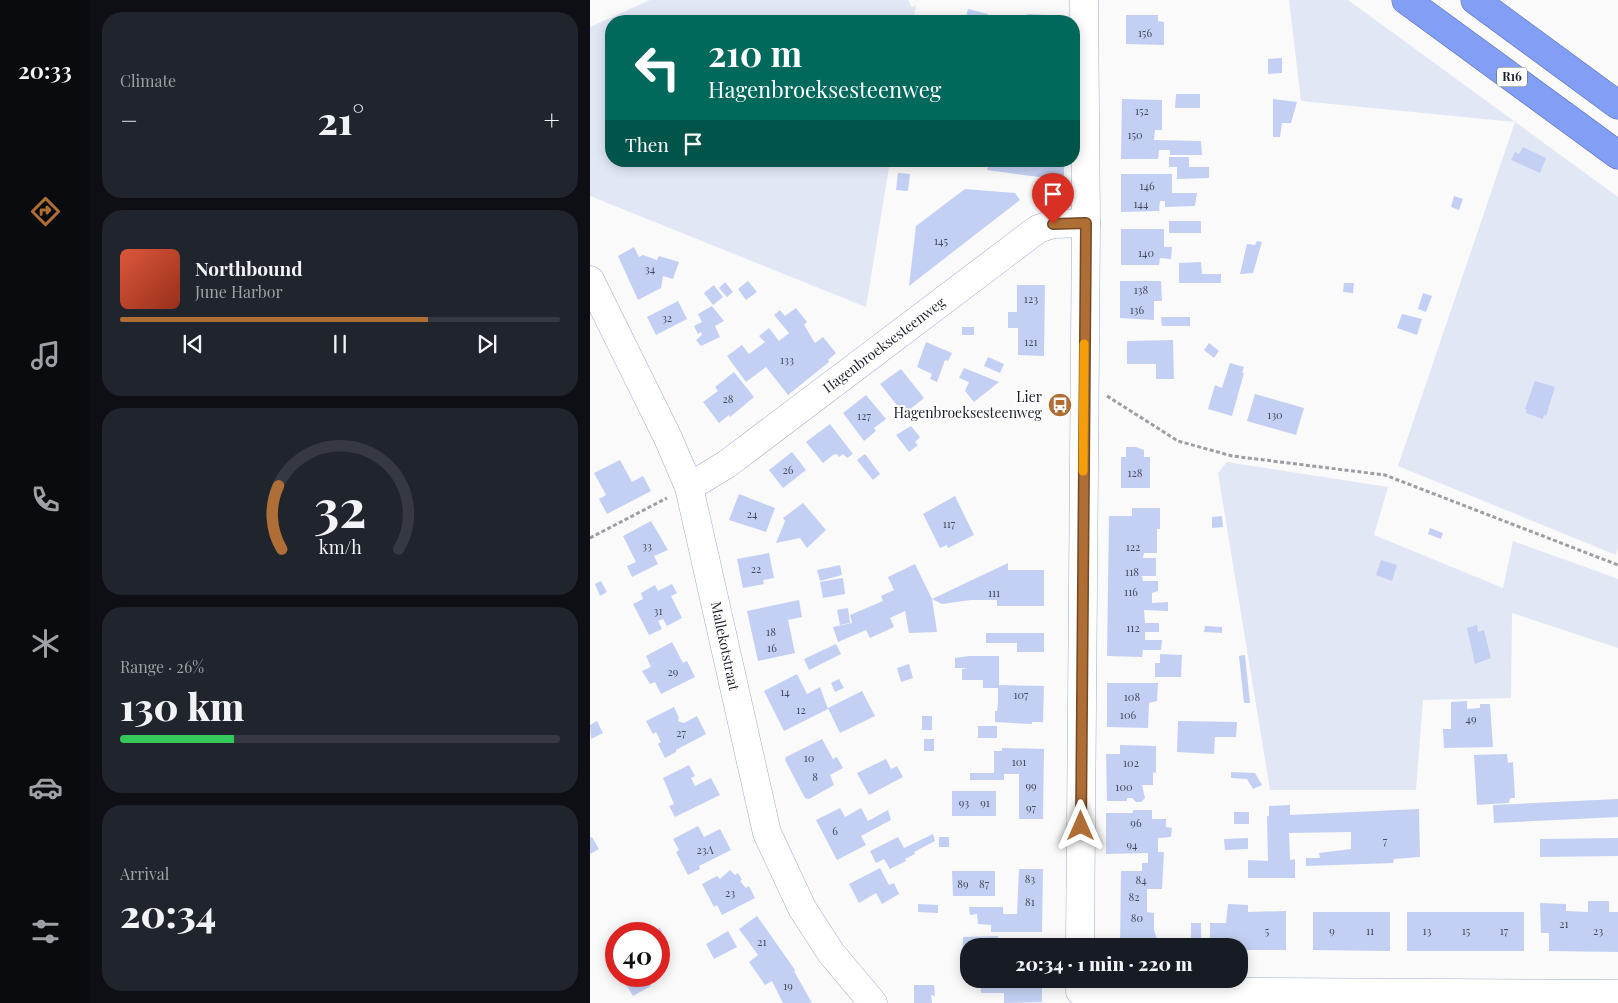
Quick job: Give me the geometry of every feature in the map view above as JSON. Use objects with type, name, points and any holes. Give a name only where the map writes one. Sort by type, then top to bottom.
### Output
[{"type":"highway","name":"R16","points":[[1406,0],[1618,154]]},
{"type":"highway","points":[[1475,0],[1618,105]]},
{"type":"street","points":[[1080,938],[1086,223],[1084,0]]},
{"type":"street","name":"Hagenbroeksesteenweg","points":[[689,487],[726,464],[1038,229],[1053,224],[1086,223]]},
{"type":"street","name":"Mallekotstraat","points":[[590,280],[668,438],[689,487],[767,834],[802,908],[831,953],[873,1003]]},
{"type":"street","points":[[1085,991],[1618,994]]},
{"type":"path","points":[[1084,381],[1178,440],[1232,456],[1385,475],[1618,565]]},
{"type":"path","points":[[590,538],[689,487]]},
{"type":"shaded area","points":[[650,0],[908,0],[912,7],[916,5],[914,15],[617,15]]},
{"type":"shaded area","points":[[1289,0],[1348,0],[1618,197],[1618,547],[1616,555],[1398,466],[1515,122],[1301,101]]},
{"type":"shaded area","points":[[605,20],[605,167],[889,167],[866,307],[590,196],[590,27]]},
{"type":"shaded area","points":[[1227,462],[1388,487],[1374,535],[1503,588],[1513,541],[1618,579],[1618,648],[1512,613],[1511,698],[1423,700],[1416,790],[1270,790],[1218,473]]},
{"type":"building","points":[[968,9],[988,14],[988,15],[966,15]]},
{"type":"building","points":[[1126,15],[1158,15],[1158,21],[1164,22],[1164,45],[1126,44]]},
{"type":"building","points":[[1282,58],[1282,73],[1268,74],[1268,59]]},
{"type":"building","points":[[1176,94],[1200,94],[1200,108],[1175,108]]},
{"type":"building","points":[[1122,99],[1162,100],[1162,130],[1155,130],[1154,140],[1201,141],[1202,155],[1170,155],[1170,150],[1159,150],[1158,159],[1121,159]]},
{"type":"building","points":[[1273,99],[1297,102],[1291,123],[1282,123],[1280,137],[1273,137]]},
{"type":"building","points":[[1523,147],[1546,158],[1540,173],[1511,160],[1515,152],[1519,154]]},
{"type":"building","points":[[1169,157],[1189,157],[1189,167],[1209,167],[1209,178],[1177,179],[1177,167],[1169,167]]},
{"type":"building","points":[[988,167],[1064,167],[1064,177],[1039,177],[987,170]]},
{"type":"building","points":[[898,173],[910,174],[908,191],[896,190]]},
{"type":"building","points":[[1121,174],[1172,174],[1172,193],[1197,193],[1195,206],[1165,207],[1165,201],[1160,201],[1159,211],[1121,212]]},
{"type":"building","points":[[965,189],[1015,193],[1020,200],[909,286],[916,226]]},
{"type":"building","points":[[1454,196],[1463,199],[1459,210],[1451,207]]},
{"type":"building","points":[[1169,221],[1201,221],[1201,233],[1169,233]]},
{"type":"building","points":[[1121,229],[1164,229],[1164,247],[1172,247],[1171,259],[1160,258],[1159,265],[1121,265]]},
{"type":"building","points":[[1257,241],[1262,242],[1253,273],[1240,274],[1247,244],[1255,245]]},
{"type":"building","points":[[634,247],[639,257],[643,255],[657,260],[659,256],[679,262],[673,279],[663,276],[661,288],[638,300],[618,256]]},
{"type":"building","points":[[1201,262],[1202,274],[1221,274],[1221,283],[1179,283],[1179,263]]},
{"type":"building","points":[[748,281],[757,292],[746,300],[738,289]]},
{"type":"building","points":[[1120,281],[1161,281],[1162,301],[1154,301],[1154,320],[1120,318]]},
{"type":"building","points":[[725,282],[733,292],[727,297],[719,288]]},
{"type":"building","points":[[1344,283],[1354,283],[1353,293],[1343,292]]},
{"type":"building","points":[[714,285],[723,297],[713,305],[704,293]]},
{"type":"building","points":[[1017,285],[1045,285],[1044,356],[1018,355],[1018,328],[1008,328],[1008,312],[1017,312]]},
{"type":"building","points":[[1423,293],[1432,296],[1426,312],[1418,309]]},
{"type":"building","points":[[678,301],[687,319],[656,335],[647,317]]},
{"type":"building","points":[[712,306],[724,321],[715,326],[720,337],[701,346],[696,340],[702,335],[701,332],[698,334],[694,326],[702,322],[698,314]]},
{"type":"building","points":[[796,308],[807,322],[804,325],[815,343],[823,337],[836,353],[828,360],[829,362],[788,395],[766,367],[746,382],[727,356],[742,345],[749,354],[765,342],[759,336],[769,328],[779,341],[789,333],[774,315],[780,310],[785,316]]},
{"type":"building","points":[[1402,314],[1422,319],[1417,335],[1397,328]]},
{"type":"building","points":[[1161,317],[1190,317],[1190,326],[1162,326]]},
{"type":"building","points":[[962,327],[974,327],[974,335],[962,335]]},
{"type":"building","points":[[1173,340],[1174,379],[1156,379],[1156,364],[1127,364],[1127,341]]},
{"type":"building","points":[[926,342],[952,353],[948,361],[945,360],[937,382],[930,379],[932,374],[917,367]]},
{"type":"building","points":[[1209,343],[1219,351],[1214,358],[1204,350]]},
{"type":"building","points":[[988,357],[1004,364],[1000,373],[984,366]]},
{"type":"building","points":[[1230,363],[1244,367],[1232,416],[1208,409],[1215,385],[1222,388]]},
{"type":"building","points":[[964,368],[999,382],[974,402],[965,391],[969,382],[959,378]]},
{"type":"building","points":[[901,369],[924,398],[904,414],[880,384]]},
{"type":"building","points":[[734,372],[754,397],[730,417],[729,415],[719,423],[703,402],[718,391],[715,387]]},
{"type":"building","points":[[1535,381],[1555,387],[1546,416],[1544,415],[1543,419],[1526,413],[1527,410],[1525,409]]},
{"type":"building","points":[[1255,394],[1304,408],[1296,435],[1247,421]]},
{"type":"building","points":[[866,395],[886,419],[874,428],[876,431],[864,441],[843,413]]},
{"type":"building","points":[[830,424],[853,454],[847,458],[843,454],[839,457],[837,454],[833,455],[823,463],[806,442]]},
{"type":"building","points":[[911,426],[920,437],[915,442],[918,445],[909,452],[896,435]]},
{"type":"building","points":[[1126,447],[1136,447],[1144,450],[1144,457],[1150,457],[1150,488],[1121,488],[1121,457],[1126,457]]},
{"type":"building","points":[[792,452],[806,470],[783,488],[769,470]]},
{"type":"building","points":[[865,454],[880,474],[873,480],[857,460]]},
{"type":"building","points":[[620,460],[632,482],[643,476],[651,491],[607,514],[599,499],[606,495],[594,473]]},
{"type":"building","points":[[739,494],[775,508],[766,532],[729,520]]},
{"type":"building","points":[[955,496],[974,535],[948,548],[947,545],[940,548],[923,514]]},
{"type":"building","points":[[803,503],[826,530],[807,548],[800,538],[776,543],[785,521],[783,518]]},
{"type":"building","points":[[1132,508],[1160,508],[1160,529],[1157,529],[1157,553],[1144,553],[1143,558],[1156,558],[1156,576],[1142,576],[1143,581],[1158,581],[1158,591],[1152,593],[1152,603],[1168,602],[1168,611],[1144,610],[1145,623],[1159,623],[1159,632],[1145,632],[1145,640],[1162,640],[1161,650],[1143,650],[1142,657],[1107,656],[1109,516],[1132,516]]},
{"type":"building","points":[[1222,516],[1223,527],[1212,528],[1212,517]]},
{"type":"building","points":[[651,521],[668,550],[654,556],[658,564],[632,577],[627,566],[636,562],[623,536]]},
{"type":"building","points":[[1430,528],[1443,533],[1441,539],[1428,534]]},
{"type":"building","points":[[769,553],[774,578],[763,580],[764,584],[743,588],[737,559]]},
{"type":"building","points":[[1381,560],[1397,565],[1392,581],[1376,575]]},
{"type":"building","points":[[1008,563],[1008,570],[1044,570],[1044,606],[997,606],[997,600],[971,600],[942,604],[932,599]]},
{"type":"building","points":[[915,564],[932,599],[937,632],[909,633],[905,611],[890,618],[894,627],[870,638],[866,630],[838,642],[833,627],[852,623],[850,615],[883,601],[881,596],[894,590],[888,577]]},
{"type":"building","points":[[840,565],[842,575],[820,581],[817,570]]},
{"type":"building","points":[[843,578],[845,594],[823,598],[820,582]]},
{"type":"building","points":[[601,581],[607,592],[600,596],[595,584]]},
{"type":"building","points":[[672,584],[677,593],[671,596],[682,618],[667,626],[663,619],[658,621],[662,629],[649,635],[633,604],[643,599],[641,593],[655,585],[658,591]]},
{"type":"building","points":[[799,600],[802,617],[788,620],[795,653],[758,661],[747,611]]},
{"type":"building","points":[[848,608],[850,623],[840,625],[837,610]]},
{"type":"building","points":[[1477,625],[1478,632],[1484,630],[1491,658],[1475,664],[1467,628]]},
{"type":"building","points":[[1205,626],[1222,627],[1222,633],[1204,632]]},
{"type":"building","points":[[986,633],[1044,633],[1044,652],[1017,652],[1017,643],[986,643]]},
{"type":"building","points":[[672,642],[683,663],[687,661],[695,677],[661,694],[655,682],[650,684],[642,671],[651,667],[646,656]]},
{"type":"building","points":[[836,644],[841,654],[809,670],[804,659]]},
{"type":"building","points":[[1160,654],[1182,655],[1181,677],[1155,677],[1155,663],[1160,663]]},
{"type":"building","points":[[1245,655],[1250,703],[1244,703],[1239,656]]},
{"type":"building","points":[[999,656],[999,685],[1044,686],[1043,722],[1032,722],[1032,724],[995,722],[998,688],[983,688],[983,680],[962,680],[962,669],[968,668],[955,668],[955,658]]},
{"type":"building","points":[[909,664],[913,678],[901,682],[897,668]]},
{"type":"building","points":[[797,674],[807,694],[820,687],[828,709],[784,731],[764,691]]},
{"type":"building","points":[[839,679],[844,688],[835,692],[831,683]]},
{"type":"building","points":[[1107,683],[1158,683],[1157,701],[1149,703],[1148,728],[1107,727]]},
{"type":"building","points":[[862,691],[875,716],[840,733],[828,708]]},
{"type":"building","points":[[1467,701],[1467,709],[1480,708],[1480,704],[1490,704],[1493,747],[1444,748],[1443,729],[1451,729],[1451,702]]},
{"type":"building","points":[[674,707],[679,718],[678,721],[684,723],[697,716],[706,734],[665,758],[658,744],[661,742],[656,732],[653,734],[646,721]]},
{"type":"building","points":[[922,716],[932,716],[932,730],[922,730]]},
{"type":"building","points":[[597,721],[603,733],[591,739],[590,725]]},
{"type":"building","points":[[1178,721],[1237,722],[1236,737],[1215,737],[1214,754],[1177,752]]},
{"type":"building","points":[[978,726],[997,726],[997,738],[978,738]]},
{"type":"building","points":[[822,739],[833,759],[837,757],[843,768],[830,775],[834,785],[809,799],[805,798],[785,760],[786,757]]},
{"type":"building","points":[[924,739],[934,739],[934,751],[924,751]]},
{"type":"building","points":[[1120,745],[1156,746],[1156,773],[1153,772],[1153,785],[1142,785],[1145,798],[1141,802],[1136,802],[1132,798],[1127,798],[1127,801],[1107,801],[1106,754],[1120,754]]},
{"type":"building","points":[[1002,748],[1044,749],[1043,819],[1019,819],[1019,774],[1004,774],[1004,780],[970,780],[970,773],[994,773],[994,751],[1002,751]]},
{"type":"building","points":[[1507,754],[1508,763],[1513,762],[1515,798],[1510,798],[1509,803],[1477,805],[1474,755]]},
{"type":"building","points":[[886,759],[891,769],[897,766],[903,777],[869,795],[857,773]]},
{"type":"building","points":[[689,765],[695,776],[691,778],[695,786],[711,778],[720,795],[675,817],[669,806],[674,804],[663,778]]},
{"type":"building","points":[[1231,772],[1255,773],[1262,785],[1253,789],[1247,779],[1231,778]]},
{"type":"building","points":[[952,791],[996,791],[996,816],[952,816]]},
{"type":"building","points":[[1618,799],[1618,817],[1494,823],[1493,805]]},
{"type":"building","points":[[1290,805],[1290,815],[1419,809],[1420,857],[1394,859],[1393,863],[1306,866],[1306,858],[1320,858],[1319,853],[1351,849],[1351,832],[1289,833],[1290,860],[1295,859],[1295,878],[1248,878],[1248,860],[1268,861],[1267,816],[1269,816],[1269,806]]},
{"type":"building","points":[[840,808],[845,817],[861,808],[868,821],[888,810],[891,820],[861,836],[866,845],[837,860],[816,820]]},
{"type":"building","points":[[1133,810],[1152,810],[1152,819],[1166,819],[1166,827],[1172,828],[1171,837],[1158,838],[1158,852],[1164,852],[1162,889],[1147,889],[1147,912],[1154,913],[1154,930],[1157,938],[1120,938],[1121,871],[1142,871],[1142,863],[1148,863],[1148,853],[1106,854],[1106,813],[1133,813]]},
{"type":"building","points":[[1234,812],[1249,812],[1249,824],[1234,824]]},
{"type":"building","points":[[698,826],[704,837],[720,829],[731,850],[699,866],[700,869],[688,875],[676,852],[679,850],[673,839]]},
{"type":"building","points":[[933,834],[935,841],[914,852],[915,854],[905,859],[906,861],[890,869],[884,859],[876,863],[870,851],[898,837],[904,848]]},
{"type":"building","points":[[592,837],[599,849],[590,854],[590,838]]},
{"type":"building","points":[[939,837],[949,837],[949,847],[939,847]]},
{"type":"building","points":[[1248,838],[1248,849],[1225,850],[1224,839]]},
{"type":"building","points":[[1618,838],[1618,856],[1540,857],[1540,839]]},
{"type":"building","points":[[880,868],[889,885],[894,883],[899,894],[882,904],[876,893],[859,903],[849,884]]},
{"type":"building","points":[[1019,869],[1043,869],[1042,932],[991,932],[991,925],[978,924],[977,914],[970,915],[969,907],[1003,907],[1003,914],[1017,914]]},
{"type":"building","points":[[730,870],[735,875],[738,873],[742,880],[740,881],[746,888],[749,886],[755,898],[722,915],[717,905],[714,907],[702,884],[717,876],[720,879]]},
{"type":"building","points":[[952,871],[995,871],[995,896],[953,896]]},
{"type":"building","points":[[1588,901],[1609,901],[1609,912],[1618,912],[1618,952],[1549,951],[1549,933],[1541,933],[1540,903],[1566,904],[1566,911],[1588,912]]},
{"type":"building","points":[[918,904],[938,905],[938,913],[918,912]]},
{"type":"building","points":[[1228,904],[1248,905],[1248,912],[1286,911],[1286,950],[1248,950],[1248,938],[1210,938],[1210,923],[1226,923]]},
{"type":"building","points":[[1313,912],[1390,912],[1390,951],[1313,950]]},
{"type":"building","points":[[1407,912],[1524,912],[1524,951],[1407,951]]},
{"type":"building","points":[[757,916],[795,970],[812,1003],[783,1003],[772,981],[765,985],[749,962],[758,955],[739,929]]},
{"type":"building","points":[[1191,923],[1201,923],[1201,938],[1191,938]]},
{"type":"building","points":[[728,931],[737,947],[714,959],[706,944]]},
{"type":"building","points":[[998,936],[998,938],[963,938]]},
{"type":"building","points":[[914,985],[934,985],[935,996],[931,995],[932,1003],[914,1003]]},
{"type":"building","points":[[628,987],[649,987],[633,996]]},
{"type":"building","points":[[981,988],[1042,988],[1042,1002],[1004,1003],[1004,993],[981,993]]},
{"type":"slow traffic","points":[[1083,471],[1084,344]]},
{"type":"place","name":"Lier Hagenbroeksesteenweg","points":[[1060,405]]},
{"type":"route","points":[[1053,224],[1086,223],[1081,826]]}]
